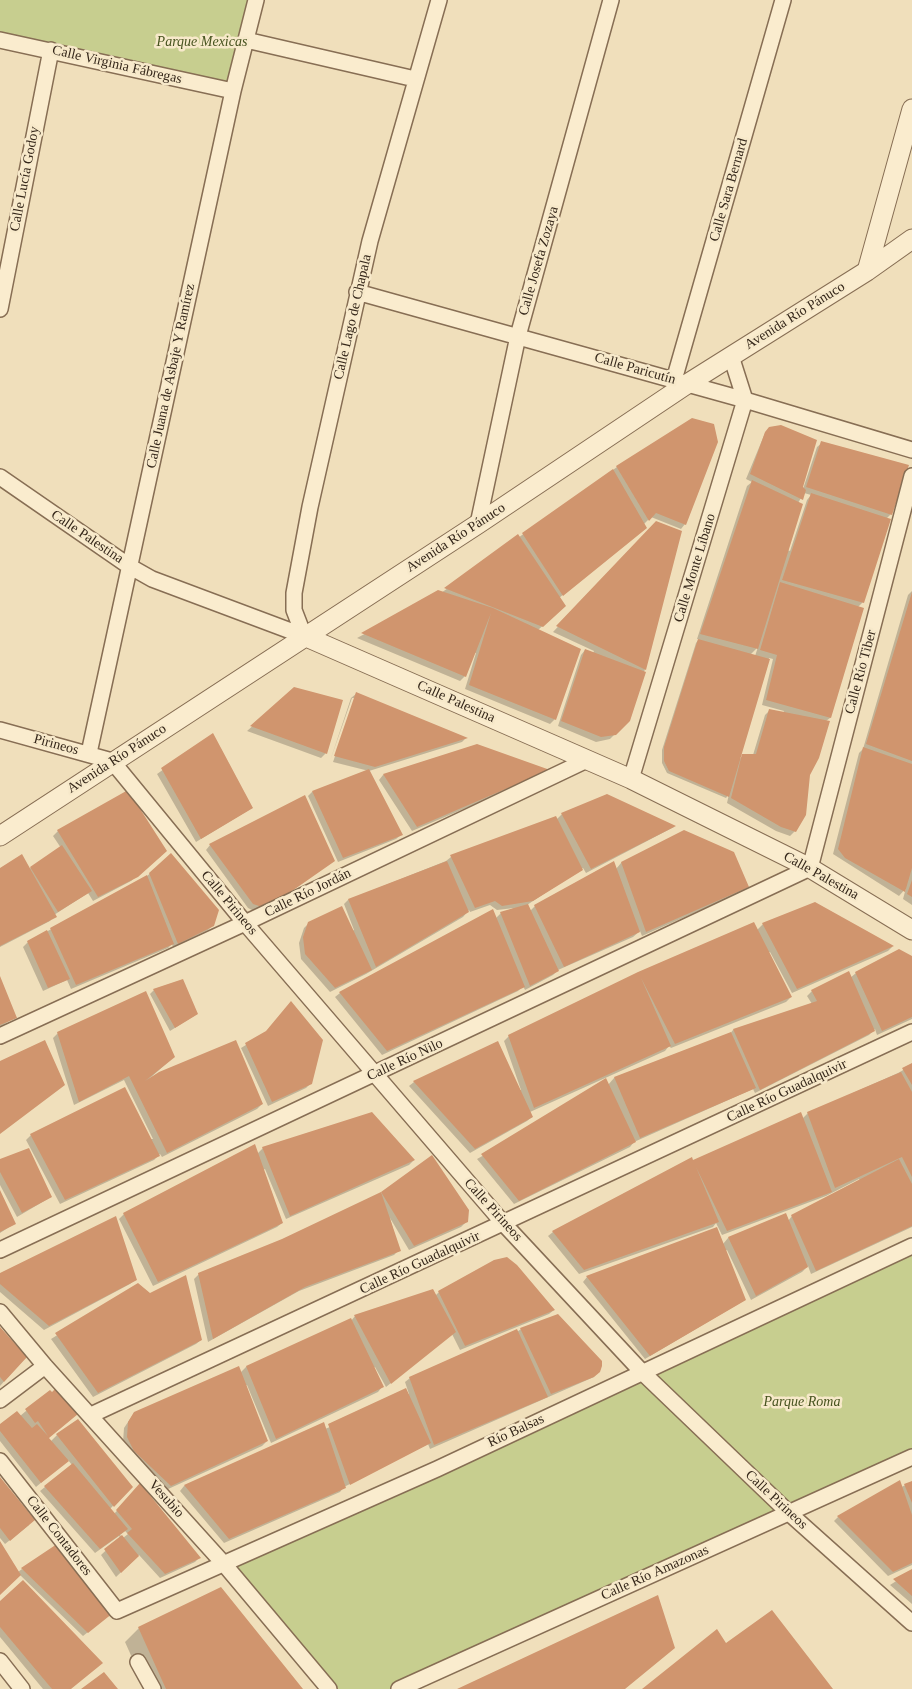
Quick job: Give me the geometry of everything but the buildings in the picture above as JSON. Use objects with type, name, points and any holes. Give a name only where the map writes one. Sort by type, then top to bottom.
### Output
[{"type":"street","name":"Calle Juana de Asbaje Y Ramírez","points":[[89,753],[233,91],[256,0]]},
{"type":"street","name":"Calle Lago de Chapala","points":[[304,636],[294,610],[296,579],[358,292],[415,79],[439,0]]},
{"type":"street","name":"Calle Josefa Zozaya","points":[[478,524],[518,336],[611,0]]},
{"type":"street","name":"Calle Sara Bernard","points":[[680,382],[783,0]]},
{"type":"street","name":"Calle Virginia Fábregas","points":[[0,40],[233,91]]},
{"type":"street","points":[[246,40],[415,79]]},
{"type":"street","name":"Calle Lucía Godoy","points":[[0,308],[51,50]]},
{"type":"street","points":[[867,271],[912,109]]},
{"type":"street","name":"Avenida Río Pánuco","points":[[0,836],[112,761],[478,524],[680,382],[731,356],[867,271],[912,239]]},
{"type":"street","name":"Calle Paricutín","points":[[358,292],[745,400],[912,450]]},
{"type":"street","points":[[731,356],[745,400]]},
{"type":"street","name":"Calle Monte Líbano","points":[[631,779],[745,400]]},
{"type":"street","name":"Calle Río Tiber","points":[[810,868],[912,476]]},
{"type":"street","name":"Calle Palestina","points":[[0,477],[129,566],[183,591],[304,636],[631,779],[810,868],[912,930]]},
{"type":"street","name":"Pirineos","points":[[0,730],[89,753],[112,761]]},
{"type":"street","name":"Calle Río Jordán","points":[[0,1036],[245,923],[587,760]]},
{"type":"street","name":"Calle Pirineos","points":[[112,761],[245,923],[504,1224],[642,1372],[789,1513],[912,1623]]},
{"type":"street","name":"Calle Río Nilo","points":[[0,1250],[810,868]]},
{"type":"street","name":"Calle Río Guadalquivir","points":[[91,1415],[504,1224],[912,1032]]},
{"type":"street","name":"Río Balsas","points":[[117,1611],[224,1564],[912,1246]]},
{"type":"street","name":"Vesubio","points":[[0,1312],[45,1366],[224,1564],[329,1689]]},
{"type":"street","points":[[0,1400],[45,1366]]},
{"type":"street","name":"Calle Río Amazonas","points":[[398,1689],[912,1456]]},
{"type":"street","name":"Calle Contadores","points":[[0,1462],[117,1611]]},
{"type":"street","points":[[0,1661],[22,1689]]},
{"type":"street","points":[[138,1662],[153,1689]]},
{"type":"green space","name":"Parque Mexicas","points":[[0,0],[256,0],[233,91],[0,42]]},
{"type":"green space","name":"Parque Roma","points":[[912,1246],[912,1456],[393,1689],[330,1689],[224,1564]]}]
